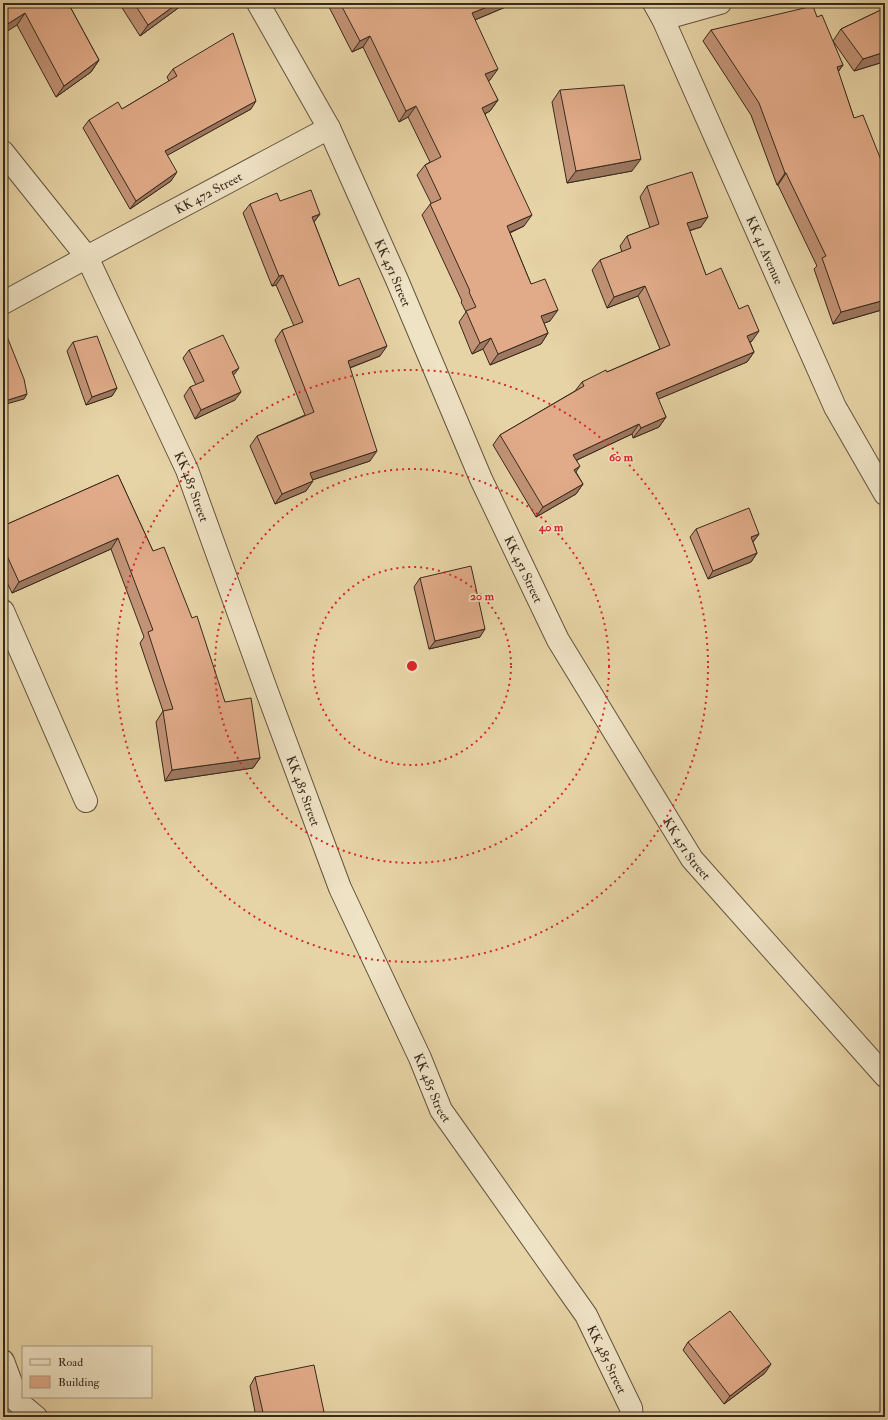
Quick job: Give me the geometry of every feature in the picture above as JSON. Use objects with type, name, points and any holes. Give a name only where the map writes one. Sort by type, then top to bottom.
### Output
[{"type":"street","name":"KK 451 Street","points":[[258,3],[329,128],[400,288],[481,479],[558,640],[692,859],[885,1076]]},
{"type":"street","points":[[658,11],[720,3]]},
{"type":"street","name":"KK 41 Avenue","points":[[658,11],[835,407],[885,494]]},
{"type":"street","name":"KK 472 Street","points":[[3,303],[329,128]]},
{"type":"street","name":"KK 485 Street","points":[[3,152],[87,257],[187,470],[340,888],[420,1058],[441,1110],[586,1316],[631,1408],[632,1417]]},
{"type":"street","points":[[3,611],[86,801]]},
{"type":"street","points":[[3,1361],[10,1396],[36,1417]]},
{"type":"building","points":[[3,3],[68,3],[99,60],[64,86],[25,13],[3,27]]},
{"type":"building","points":[[134,3],[178,3],[148,25]]},
{"type":"building","points":[[340,3],[497,3],[472,13],[498,69],[485,74],[498,100],[482,108],[532,215],[507,226],[531,284],[545,279],[558,310],[541,316],[548,333],[498,354],[491,338],[480,343],[466,311],[476,307],[430,204],[441,199],[425,165],[441,157],[416,106],[406,111],[370,36],[360,41]]},
{"type":"building","points":[[813,6],[817,17],[822,15],[843,65],[837,67],[854,118],[863,115],[885,170],[885,300],[841,312],[822,258],[826,256],[785,173],[759,103],[711,30]]},
{"type":"building","points":[[885,8],[885,52],[863,59],[841,29]]},
{"type":"building","points":[[233,33],[256,101],[165,151],[177,172],[136,201],[89,120],[118,102],[122,109],[177,76],[173,69]]},
{"type":"building","points":[[624,85],[641,159],[576,171],[560,90]]},
{"type":"building","points":[[692,172],[708,217],[687,223],[706,275],[721,268],[739,309],[748,305],[759,331],[747,336],[754,352],[656,393],[666,417],[641,428],[639,424],[573,455],[580,466],[574,470],[583,484],[543,507],[500,435],[584,386],[582,382],[606,370],[607,372],[670,345],[645,286],[614,297],[600,260],[631,248],[627,236],[659,224],[647,186]]},
{"type":"building","points":[[311,190],[320,214],[312,217],[339,286],[359,278],[387,346],[348,361],[377,451],[310,473],[313,481],[282,494],[257,436],[314,412],[282,330],[303,322],[283,275],[279,276],[250,204],[277,193],[280,201]]},
{"type":"building","points":[[4,329],[24,379],[27,394],[5,401],[3,398]]},
{"type":"building","points":[[223,335],[239,368],[232,372],[241,392],[201,410],[190,387],[204,381],[189,350]]},
{"type":"building","points":[[97,336],[117,388],[92,397],[73,342]]},
{"type":"building","points":[[118,475],[153,551],[164,547],[192,618],[197,616],[225,702],[251,698],[260,758],[172,770],[163,711],[173,709],[148,632],[153,630],[118,538],[19,582],[3,547],[3,526]]},
{"type":"building","points":[[749,508],[759,534],[751,537],[757,553],[713,571],[696,529]]},
{"type":"building","points":[[471,566],[485,629],[435,641],[420,578]]},
{"type":"building","points":[[730,1311],[771,1364],[730,1396],[688,1342]]},
{"type":"building","points":[[314,1365],[324,1412],[299,1417],[264,1417],[255,1377]]}]
